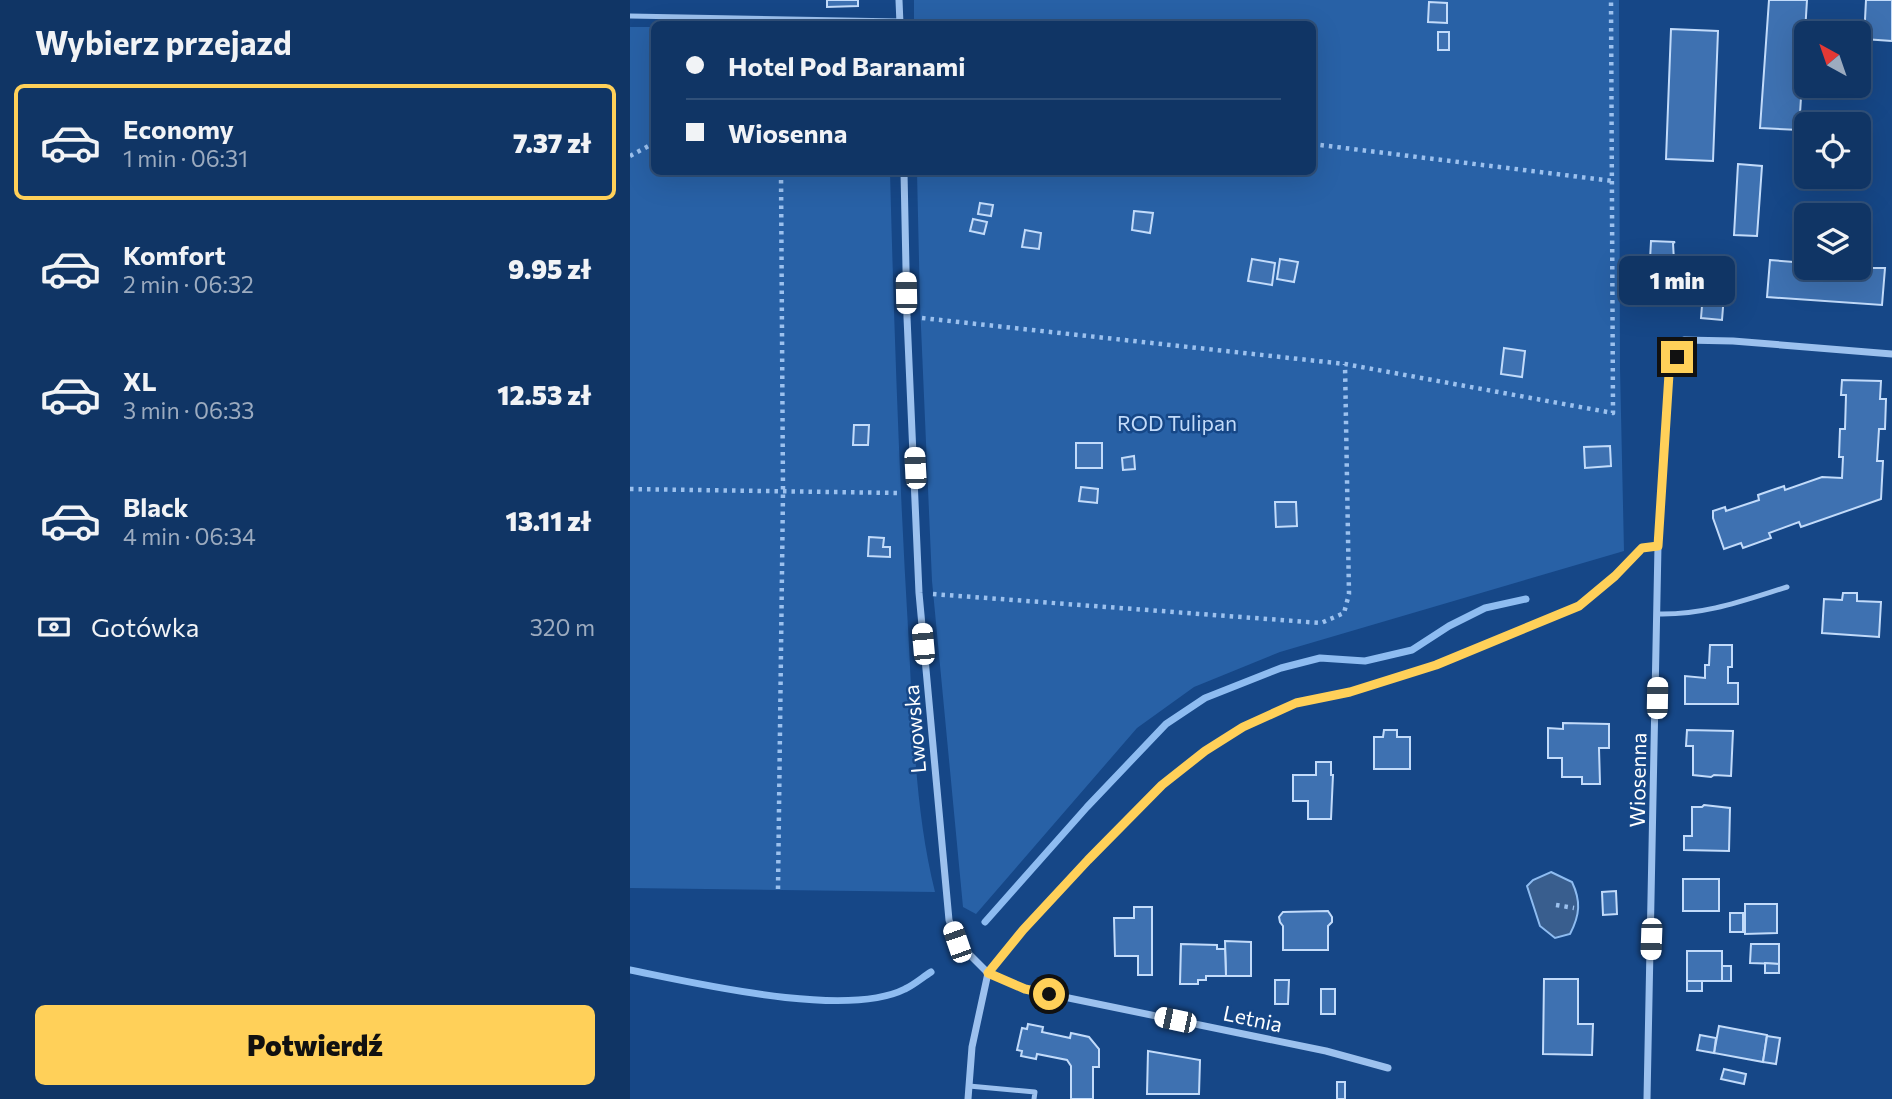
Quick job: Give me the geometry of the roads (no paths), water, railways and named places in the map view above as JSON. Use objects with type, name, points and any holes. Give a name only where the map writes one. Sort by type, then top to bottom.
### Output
[{"type":"street","points":[[899,0],[900,21]]},
{"type":"street","name":"Lwowska","points":[[904,175],[907,317],[919,593],[949,920],[957,942],[988,973]]},
{"type":"street","name":"Wiosenna","points":[[1647,1099],[1658,546],[1669,374],[1684,340],[1733,341],[1892,355]]},
{"type":"street","points":[[968,1099],[972,1047],[988,973],[1023,930],[1162,785],[1205,751],[1243,727],[1296,703],[1350,692],[1436,665],[1579,606],[1615,576],[1642,548],[1658,546]]},
{"type":"street","name":"Letnia","points":[[988,973],[1025,989],[1326,1051],[1388,1068]]},
{"type":"lane","points":[[630,16],[855,21]]},
{"type":"lane","points":[[1658,614],[1679,615],[1714,610],[1787,587]]},
{"type":"lane","points":[[969,1086],[1035,1092],[1034,1099]]},
{"type":"waterway","points":[[985,922],[1087,807],[1166,724],[1205,698],[1281,668],[1320,658],[1365,661],[1412,650],[1449,626],[1485,608],[1526,599]]},
{"type":"waterway","points":[[630,970],[770,996],[846,1001],[879,997],[905,989],[931,972]]},
{"type":"park label","name":"ROD Tulipan","points":[[1177,422]]}]
